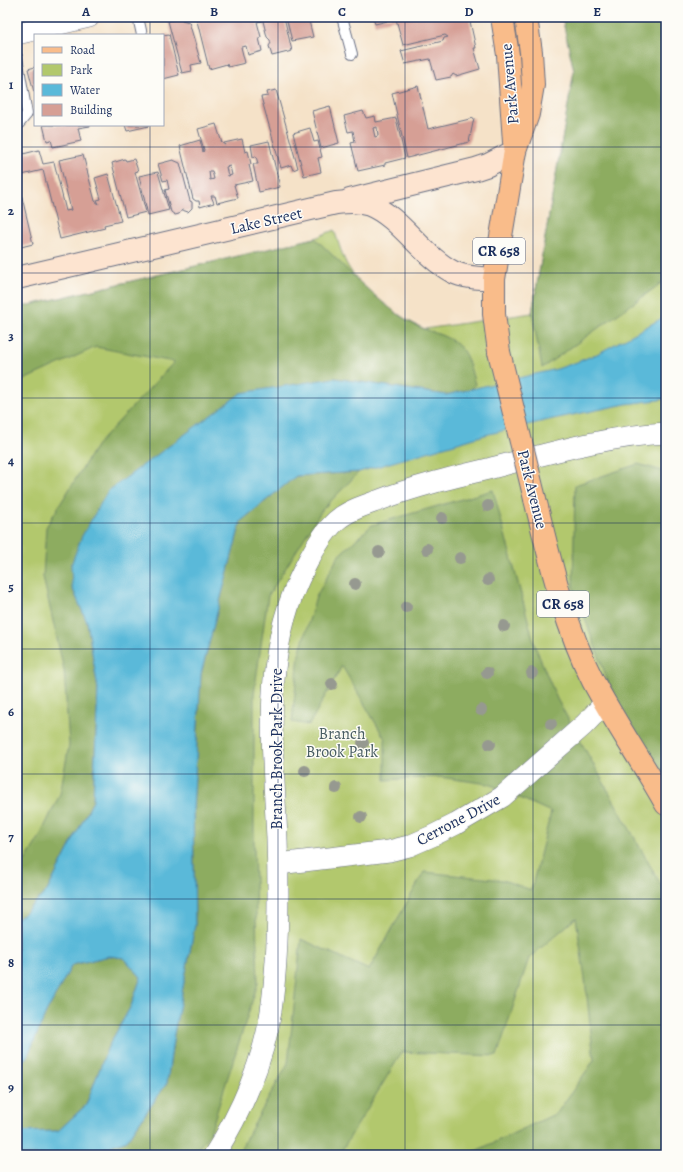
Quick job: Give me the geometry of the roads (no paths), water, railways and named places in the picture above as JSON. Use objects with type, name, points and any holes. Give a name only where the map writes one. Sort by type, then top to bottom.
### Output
[{"type":"main road","name":"Park Avenue","points":[[502,17],[509,70],[515,151]]},
{"type":"main road","name":"Park Avenue","points":[[526,17],[531,52],[533,85],[528,114],[515,151],[494,280],[494,314],[499,352],[554,575],[567,616],[593,680],[605,703],[666,804]]},
{"type":"street","points":[[17,34],[89,17]]},
{"type":"street","points":[[336,203],[488,165],[515,151]]},
{"type":"street","name":"Lake Street","points":[[17,278],[336,203],[359,202],[385,213],[444,267],[464,276],[494,280]]},
{"type":"street","name":"Branch Brook Park Drive","points":[[214,1155],[229,1129],[256,1071],[268,1030],[277,946],[278,864],[272,719],[275,660],[282,625],[293,590],[309,558],[328,530],[337,520],[348,513],[408,489],[580,446],[630,436],[666,432]]},
{"type":"street","name":"Cerrone Drive","points":[[278,864],[389,851],[409,846],[432,836],[502,797],[584,725],[605,703]]},
{"type":"lane","points":[[138,17],[142,34]]},
{"type":"lane","points":[[342,17],[352,54]]},
{"type":"lane","points":[[17,57],[27,114],[17,126]]},
{"type":"water","points":[[666,316],[666,399],[626,404],[485,435],[359,472],[296,476],[241,521],[201,674],[193,810],[195,925],[174,1034],[167,1083],[127,1140],[85,1155],[17,1155],[17,1132],[58,1131],[86,1105],[108,1047],[131,1006],[141,977],[124,958],[109,956],[72,965],[46,1013],[27,1057],[17,1065],[17,920],[47,891],[93,801],[98,689],[87,622],[72,587],[71,565],[82,536],[108,491],[241,393],[334,378],[446,395],[557,369],[577,362],[597,354]]},
{"type":"park label","name":"Branch Brook Park","points":[[342,742]]}]
